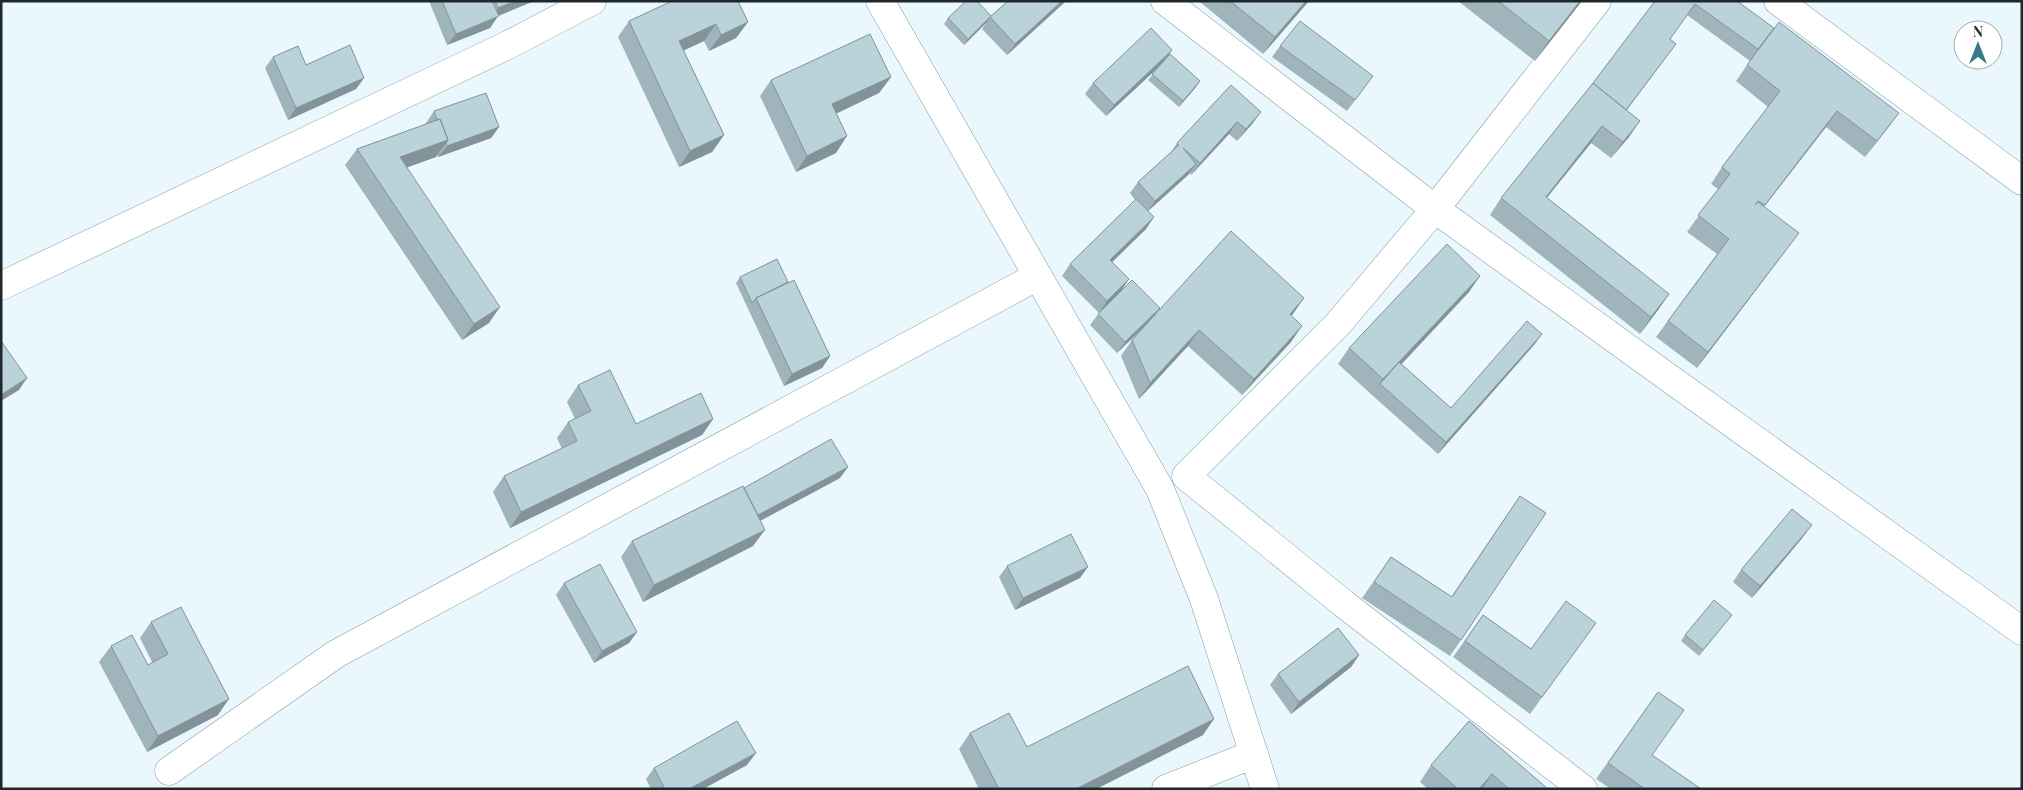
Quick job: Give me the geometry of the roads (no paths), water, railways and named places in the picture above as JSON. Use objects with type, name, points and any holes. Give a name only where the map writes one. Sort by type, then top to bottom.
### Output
[{"type":"street","points":[[1,286],[508,45],[592,1]]},
{"type":"street","points":[[880,1],[1160,489],[1204,599],[1265,789]]},
{"type":"street","points":[[1165,1],[1435,208],[1749,437],[2022,630]]},
{"type":"street","points":[[1160,489],[1186,476],[1338,324],[1435,208],[1597,1]]},
{"type":"street","points":[[1778,1],[2022,181]]},
{"type":"street","points":[[168,771],[336,654],[1038,276]]},
{"type":"street","points":[[1186,476],[1344,604],[1583,789]]},
{"type":"street","points":[[1166,789],[1254,754]]}]
